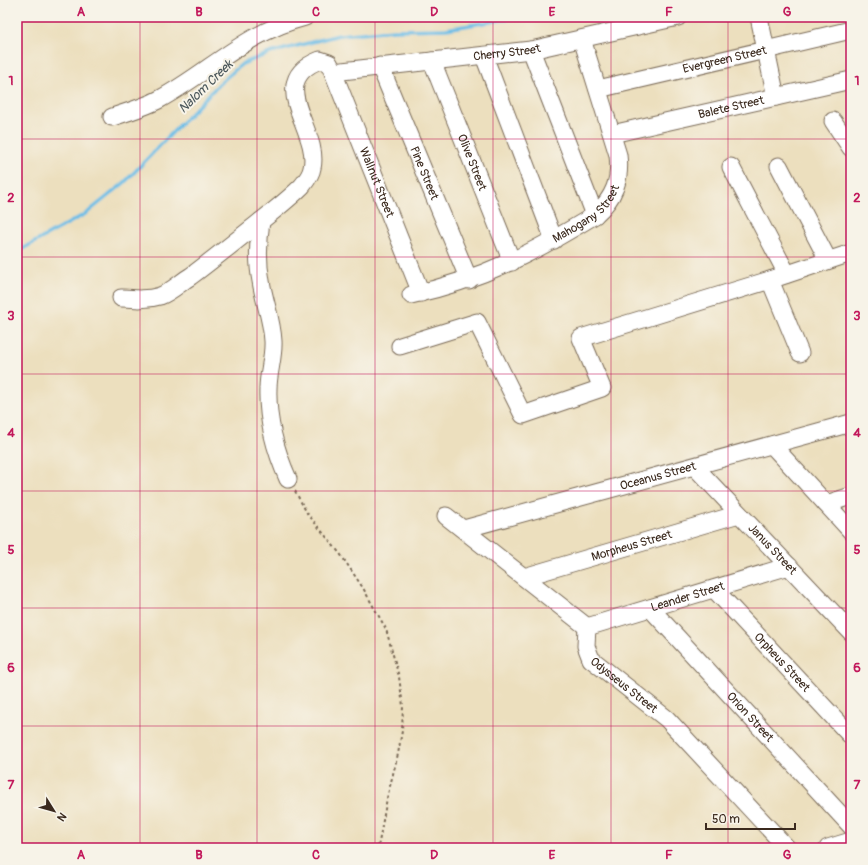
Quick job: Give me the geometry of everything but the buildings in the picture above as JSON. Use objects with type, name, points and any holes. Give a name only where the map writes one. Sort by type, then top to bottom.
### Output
[{"type":"street","points":[[112,117],[159,99],[227,53],[254,37],[280,24],[305,17]]},
{"type":"street","name":"Cherry Street","points":[[333,72],[530,50],[678,17]]},
{"type":"street","points":[[759,17],[776,97]]},
{"type":"street","name":"Evergreen Street","points":[[598,89],[851,30]]},
{"type":"street","name":"Mahogany Street","points":[[416,294],[469,280],[512,262],[554,240],[596,215],[606,206],[613,195],[618,181],[620,168],[612,134],[582,39]]},
{"type":"street","points":[[530,50],[596,215]]},
{"type":"street","points":[[484,56],[554,240]]},
{"type":"street","points":[[121,298],[144,300],[161,295],[204,266],[261,221],[303,185],[312,168],[313,155],[309,135],[295,104],[295,83],[306,67],[320,60],[329,63],[333,72]]},
{"type":"street","name":"Olive Street","points":[[432,61],[512,262]]},
{"type":"street","name":"Pine Street","points":[[380,66],[469,280]]},
{"type":"street","name":"Wallnut Street","points":[[333,72],[416,294]]},
{"type":"street","name":"Balete Street","points":[[612,134],[851,80]]},
{"type":"street","points":[[833,121],[851,148]]},
{"type":"street","points":[[779,166],[828,260]]},
{"type":"street","points":[[731,167],[787,274]]},
{"type":"street","points":[[261,221],[258,258],[261,282],[270,320],[273,342],[268,388],[269,423],[276,451],[288,480]]},
{"type":"street","points":[[400,346],[478,322],[523,415],[602,388],[581,338],[770,280],[851,252]]},
{"type":"street","points":[[770,280],[800,353]]},
{"type":"street","name":"Oceanus Street","points":[[464,529],[695,467],[851,423]]},
{"type":"street","points":[[772,445],[851,531]]},
{"type":"street","name":"Janus Street","points":[[695,467],[851,632]]},
{"type":"street","points":[[826,504],[851,496]]},
{"type":"street","name":"Morpheus Street","points":[[524,577],[739,514]]},
{"type":"street","points":[[446,516],[587,627]]},
{"type":"street","name":"Leander Street","points":[[587,627],[789,566]]},
{"type":"street","name":"Orpheus Street","points":[[714,589],[848,728]]},
{"type":"street","name":"Orion Street","points":[[650,608],[851,826]]},
{"type":"street","name":"Odysseus Street","points":[[587,627],[586,646],[592,659],[667,719],[788,848]]},
{"type":"street","points":[[828,848],[851,841]]},
{"type":"path","points":[[288,480],[307,513],[341,555],[367,595],[386,629],[399,677],[403,706],[402,731],[387,798],[378,848]]},
{"type":"waterway","name":"Nalom Creek","points":[[17,252],[87,213],[124,183],[219,84],[242,64],[270,53],[339,35],[394,30],[446,29],[520,17]]}]
